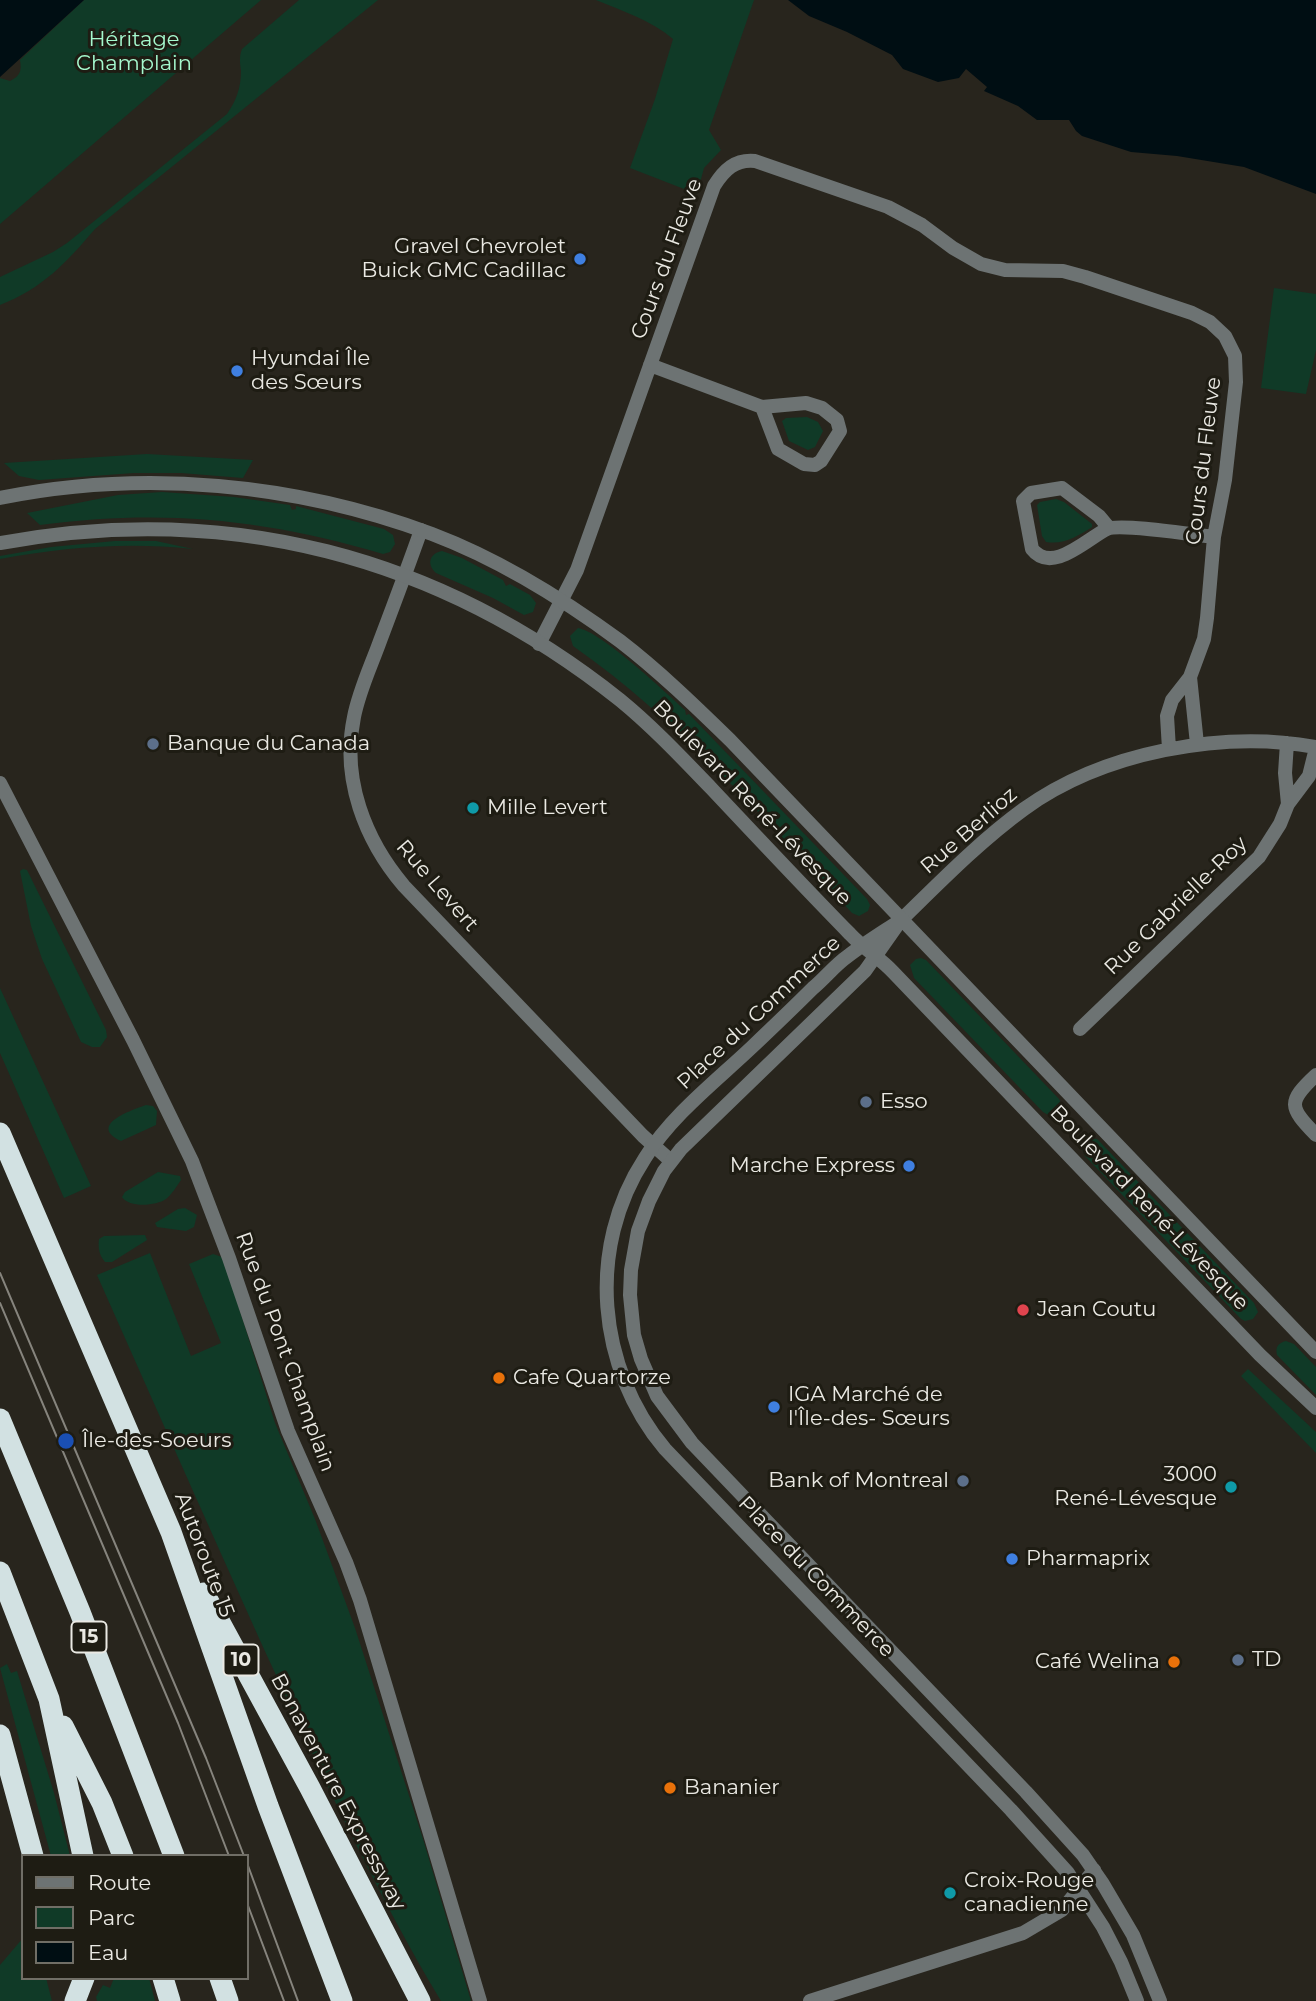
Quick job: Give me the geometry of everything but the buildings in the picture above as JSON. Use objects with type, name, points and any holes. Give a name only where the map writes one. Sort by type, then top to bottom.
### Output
[{"type":"highway","name":"Autoroute 15","points":[[0,1133],[172,1532],[268,1806],[342,2001]]},
{"type":"highway","name":"15","points":[[0,1419],[80,1612],[173,1854]]},
{"type":"highway","name":"Bonaventure Expressway","points":[[172,1532],[310,1788],[420,2001]]},
{"type":"highway","points":[[0,1572],[49,1699],[102,1803],[122,1854]]},
{"type":"highway","points":[[49,1699],[83,1854]]},
{"type":"highway","points":[[0,1735],[32,1854]]},
{"type":"highway","points":[[69,1980],[75,2001]]},
{"type":"highway","points":[[75,2001],[83,1980]]},
{"type":"highway","points":[[164,1980],[170,2001]]},
{"type":"highway","points":[[221,1980],[228,2001]]},
{"type":"street","name":"Cours du Fleuve","points":[[539,644],[578,570],[718,179],[728,168],[749,160],[900,212],[976,262],[1005,270],[1051,270],[1074,274],[1192,313],[1216,326],[1233,349],[1236,373],[1225,480],[1214,537],[1204,639],[1191,677],[1178,691],[1169,708],[1166,721],[1169,749]]},
{"type":"street","points":[[650,365],[762,407],[813,404],[837,420],[839,431],[821,461],[815,465],[804,464],[778,449],[762,407]]},
{"type":"street","name":"Boulevard René-Lévesque","points":[[0,498],[90,485],[185,483],[315,499],[421,530],[500,566],[562,603],[617,640],[675,686],[1316,1352]]},
{"type":"street","points":[[1109,528],[1099,516],[1062,488],[1031,493],[1023,501],[1032,549],[1040,556],[1074,552],[1109,528],[1214,537]]},
{"type":"street","name":"Boulevard René-Lévesque","points":[[0,543],[101,530],[196,529],[261,537],[346,555],[405,575],[468,605],[539,644],[606,690],[659,736],[862,946],[894,972],[1260,1355],[1316,1408]]},
{"type":"street","name":"Rue Levert","points":[[421,530],[352,725],[351,765],[366,828],[382,858],[404,886],[671,1161]]},
{"type":"street","name":"Cours du Fleuve","points":[[1191,677],[1197,744]]},
{"type":"street","name":"Rue Berlioz","points":[[901,920],[973,853],[1034,802],[1092,774],[1169,749],[1197,744],[1244,741],[1316,747]]},
{"type":"street","points":[[1287,743],[1285,773],[1288,804]]},
{"type":"street","name":"Rue Gabrielle-Roy","points":[[1080,1029],[1259,857],[1280,824],[1288,804],[1309,776],[1316,747]]},
{"type":"street","name":"Rue du Pont Champlain","points":[[0,783],[177,1127],[204,1190],[288,1431],[338,1543],[360,1601],[480,2001]]},
{"type":"street","name":"Place du Commerce","points":[[901,920],[846,957],[690,1106],[654,1145],[638,1169],[620,1212],[609,1253],[606,1286],[608,1321],[615,1357],[628,1393],[645,1423],[679,1464],[1011,1810],[1080,1888],[1117,1953],[1137,2001]]},
{"type":"street","name":"Place du Commerce","points":[[901,920],[865,971],[698,1131],[671,1161],[644,1214],[631,1270],[630,1295],[634,1335],[657,1396],[692,1443],[1026,1791],[1094,1870],[1133,1935],[1160,2001]]},
{"type":"street","points":[[1316,1075],[1297,1094],[1294,1106],[1299,1118],[1316,1135]]},
{"type":"street","points":[[810,2001],[1023,1933],[1062,1910],[1094,1870]]},
{"type":"green space","name":"Héritage Champlain","points":[[84,0],[261,0],[0,224],[0,78],[10,81],[16,77],[20,70],[20,60]]},
{"type":"green space","points":[[299,0],[378,0],[95,229],[74,253],[41,283],[0,305],[0,277],[67,243],[227,114],[239,89],[242,49]]},
{"type":"green space","points":[[596,0],[754,0],[709,130],[721,150],[704,168],[697,194],[630,168],[673,39],[646,21]]},
{"type":"green space","points":[[1274,288],[1316,294],[1316,350],[1306,394],[1261,388]]},
{"type":"green space","points":[[807,417],[818,422],[823,431],[815,447],[808,450],[789,441],[782,421],[786,418]]},
{"type":"green space","points":[[147,454],[253,460],[243,478],[181,473],[134,473],[39,480],[19,476],[4,463]]},
{"type":"green space","points":[[162,492],[234,497],[290,505],[292,510],[296,509],[296,506],[384,529],[393,535],[395,544],[390,552],[383,554],[296,532],[213,520],[129,518],[40,525],[27,513],[118,495]]},
{"type":"green space","points":[[1056,499],[1064,502],[1092,524],[1092,527],[1065,541],[1046,542],[1042,536],[1037,505]]},
{"type":"green space","points":[[115,541],[156,541],[193,549],[96,547],[0,559],[0,556],[51,547]]},
{"type":"green space","points":[[442,551],[462,558],[503,580],[506,586],[510,584],[530,595],[536,603],[533,612],[524,615],[436,573],[431,566],[431,559]]},
{"type":"green space","points":[[578,628],[589,632],[617,651],[685,710],[686,715],[689,714],[867,899],[870,905],[868,911],[859,916],[852,913],[685,738],[612,675],[573,646],[570,636]]},
{"type":"green space","points":[[27,870],[106,1030],[107,1037],[100,1047],[81,1042],[42,959],[31,926],[20,871]]},
{"type":"green space","points":[[921,958],[926,960],[1059,1099],[1062,1105],[1057,1115],[1050,1116],[1043,1112],[914,978],[910,965]]},
{"type":"green space","points":[[0,988],[91,1186],[64,1198],[0,1053]]},
{"type":"green space","points":[[146,1105],[153,1106],[157,1111],[156,1125],[121,1141],[112,1135],[110,1124],[131,1110]]},
{"type":"green space","points":[[1088,1138],[1097,1139],[1254,1303],[1258,1312],[1253,1319],[1241,1319],[1085,1156],[1081,1146]]},
{"type":"green space","points":[[158,1172],[180,1176],[181,1180],[166,1199],[143,1205],[125,1201],[122,1197],[125,1192]]},
{"type":"green space","points":[[185,1208],[197,1215],[194,1227],[186,1231],[157,1227],[155,1223],[178,1209]]},
{"type":"green space","points":[[145,1235],[147,1240],[112,1262],[105,1262],[101,1257],[99,1239],[104,1236]]},
{"type":"green space","points":[[150,1253],[191,1356],[221,1343],[189,1264],[213,1254],[222,1257],[225,1263],[275,1423],[315,1519],[355,1628],[423,1839],[471,2001],[441,2001],[369,1871],[263,1647],[97,1275]]},
{"type":"green space","points":[[1286,1341],[1294,1344],[1316,1367],[1316,1395],[1277,1355],[1278,1346]]},
{"type":"green space","points":[[1248,1369],[1316,1432],[1316,1453],[1241,1376]]},
{"type":"green space","points":[[7,1664],[11,1673],[17,1671],[69,1854],[50,1854],[0,1668]]},
{"type":"green space","points":[[21,1940],[21,1980],[47,1980],[52,2001],[0,2001],[0,1965]]},
{"type":"green space","points":[[113,1980],[150,1980],[155,2001],[97,2001],[96,1997],[103,1985],[110,1988]]},
{"type":"water","points":[[0,0],[84,0],[0,77]]},
{"type":"water","points":[[788,0],[1316,0],[1316,194],[1244,167],[1131,152],[1082,136],[1069,120],[1037,120],[1018,106],[984,91],[987,87],[966,69],[959,78],[938,82],[903,69],[892,55],[809,16]]},
{"type":"tram line","points":[[0,1273],[206,1758],[243,1854]]},
{"type":"tram line","points":[[0,1303],[178,1723],[228,1854]]},
{"type":"tram line","points":[[248,1866],[298,2001]]},
{"type":"tram line","points":[[248,1906],[284,2001]]},
{"type":"place","name":"Gravel Chevrolet Buick GMC Cadillac","points":[[580,259]]},
{"type":"place","name":"Hyundai Île des Sœurs","points":[[237,371]]},
{"type":"place","name":"Banque du Canada","points":[[153,744]]},
{"type":"place","name":"Mille Levert","points":[[473,808]]},
{"type":"place","name":"Esso","points":[[866,1102]]},
{"type":"place","name":"Marche Express","points":[[909,1166]]},
{"type":"place","name":"Jean Coutu","points":[[1023,1310]]},
{"type":"place","name":"Cafe Quartorze","points":[[499,1378]]},
{"type":"place","name":"IGA Marché de l'Île-des- Sœurs","points":[[774,1407]]},
{"type":"place","name":"Île-des-Soeurs","points":[[66,1441]]},
{"type":"place","name":"Bank of Montreal","points":[[963,1481]]},
{"type":"place","name":"3000 René-Lévesque","points":[[1231,1487]]},
{"type":"place","name":"Pharmaprix","points":[[1012,1559]]},
{"type":"place","name":"TD","points":[[1238,1660]]},
{"type":"place","name":"Café Welina","points":[[1174,1662]]},
{"type":"place","name":"Bananier","points":[[670,1788]]},
{"type":"place","name":"Croix-Rouge canadienne","points":[[950,1893]]}]
